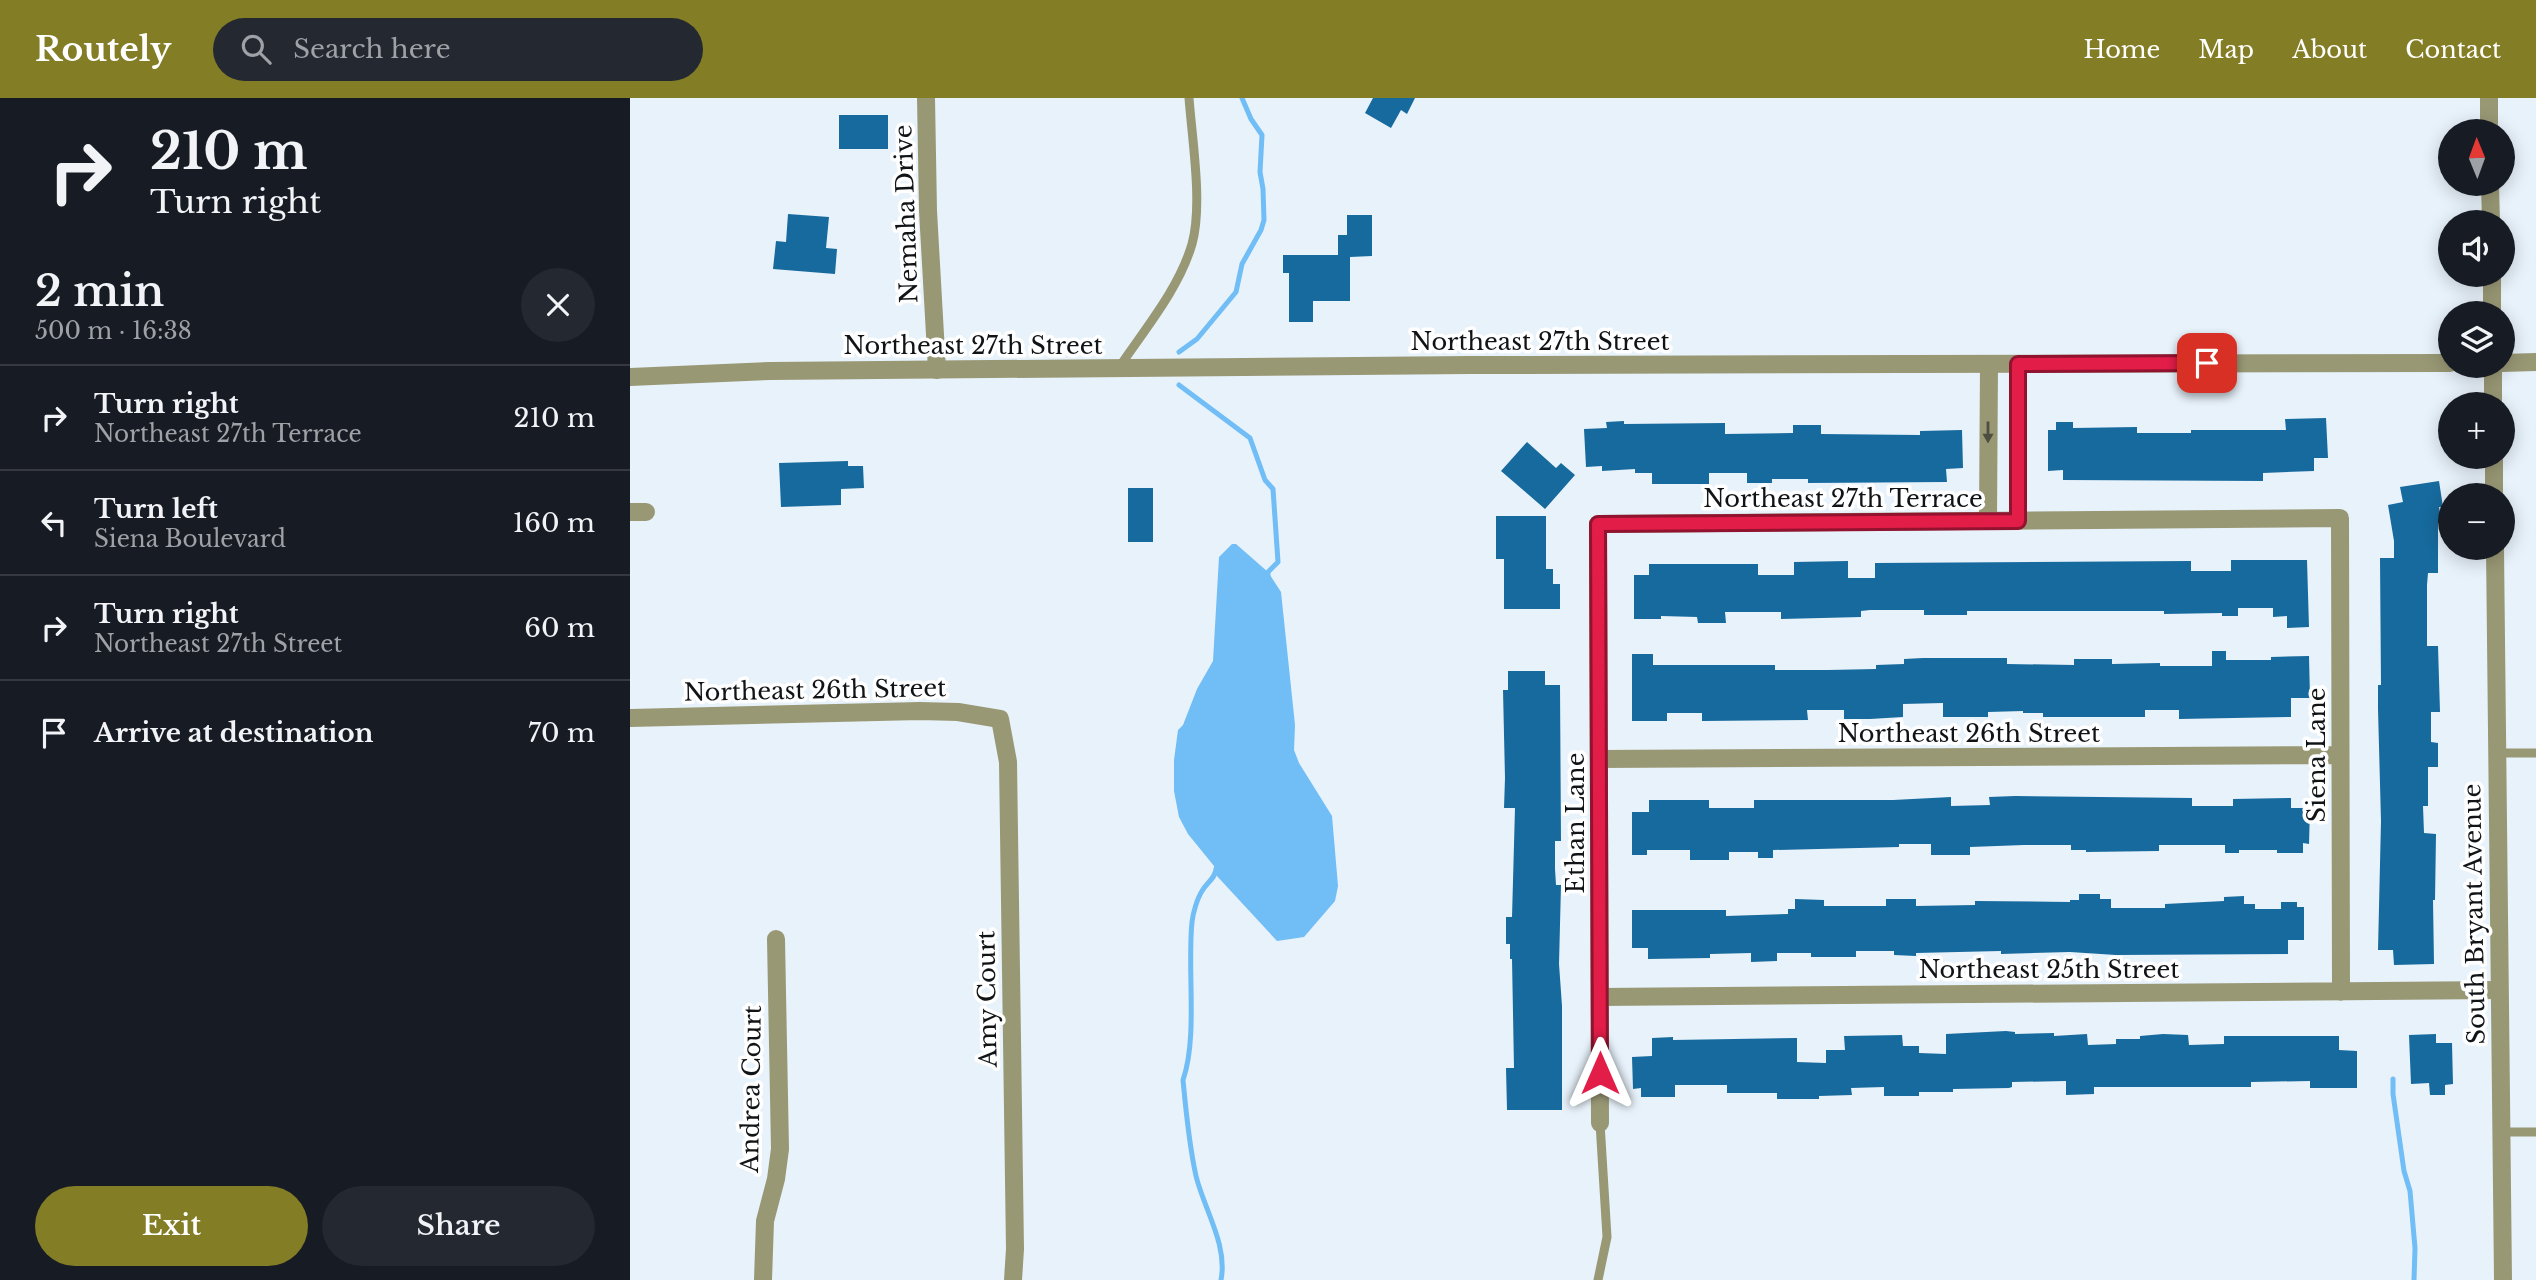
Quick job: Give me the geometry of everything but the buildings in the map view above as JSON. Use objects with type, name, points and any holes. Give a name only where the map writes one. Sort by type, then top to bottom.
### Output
[{"type":"street","name":"Nemaha Drive","points":[[926,98],[928,211],[937,369]]},
{"type":"street","points":[[2489,98],[2489,119]]},
{"type":"street","points":[[2515,363],[2536,362]]},
{"type":"street","name":"Northeast 27th Street","points":[[630,377],[770,371],[937,369],[2438,363]]},
{"type":"street","points":[[1988,521],[1989,364]]},
{"type":"street","points":[[2018,364],[2018,521]]},
{"type":"street","name":"Northeast 27th Terrace","points":[[1598,524],[2340,517]]},
{"type":"street","name":"Siena Lane","points":[[2340,517],[2341,992]]},
{"type":"street","name":"Ethan Lane","points":[[1598,524],[1600,1123]]},
{"type":"street","name":"South Bryant Avenue","points":[[2495,560],[2503,1280]]},
{"type":"street","name":"Northeast 26th Street","points":[[630,718],[920,711],[958,712],[1000,719]]},
{"type":"street","name":"Amy Court","points":[[1000,719],[1008,762],[1016,1249],[1013,1280]]},
{"type":"street","name":"Northeast 26th Street","points":[[1599,759],[2340,755]]},
{"type":"street","name":"Andrea Court","points":[[763,1280],[765,1221],[776,1179],[780,1149],[775,939]]},
{"type":"street","name":"Northeast 25th Street","points":[[1600,997],[2499,990]]},
{"type":"lane","points":[[1118,369],[1172,288],[1192,243],[1195,193],[1189,98]]},
{"type":"lane","points":[[2497,753],[2536,753]]},
{"type":"lane","points":[[1598,1280],[1607,1237],[1600,1123]]},
{"type":"lane","points":[[2501,1132],[2536,1132]]},
{"type":"water","points":[[1232,544],[1236,544],[1268,572],[1281,592],[1295,725],[1294,750],[1299,763],[1332,816],[1338,886],[1335,901],[1304,937],[1277,941],[1216,875],[1214,866],[1188,834],[1179,817],[1174,791],[1178,730],[1183,725],[1197,689],[1213,661],[1219,557]]},
{"type":"waterway","points":[[1179,352],[1197,339],[1236,292],[1242,264],[1264,220],[1260,172],[1262,135],[1242,98]]},
{"type":"waterway","points":[[1179,385],[1250,438],[1265,480],[1273,489],[1278,562],[1268,572],[1268,576]]},
{"type":"waterway","points":[[1216,869],[1200,894],[1193,918],[1190,1044],[1183,1080],[1194,1164],[1218,1240],[1221,1280]]},
{"type":"waterway","points":[[2393,1079],[2404,1171],[2410,1191],[2415,1248],[2414,1280]]},
{"type":"route","points":[[1600,1073],[1598,524],[2018,521],[2018,364],[2207,363]]}]
